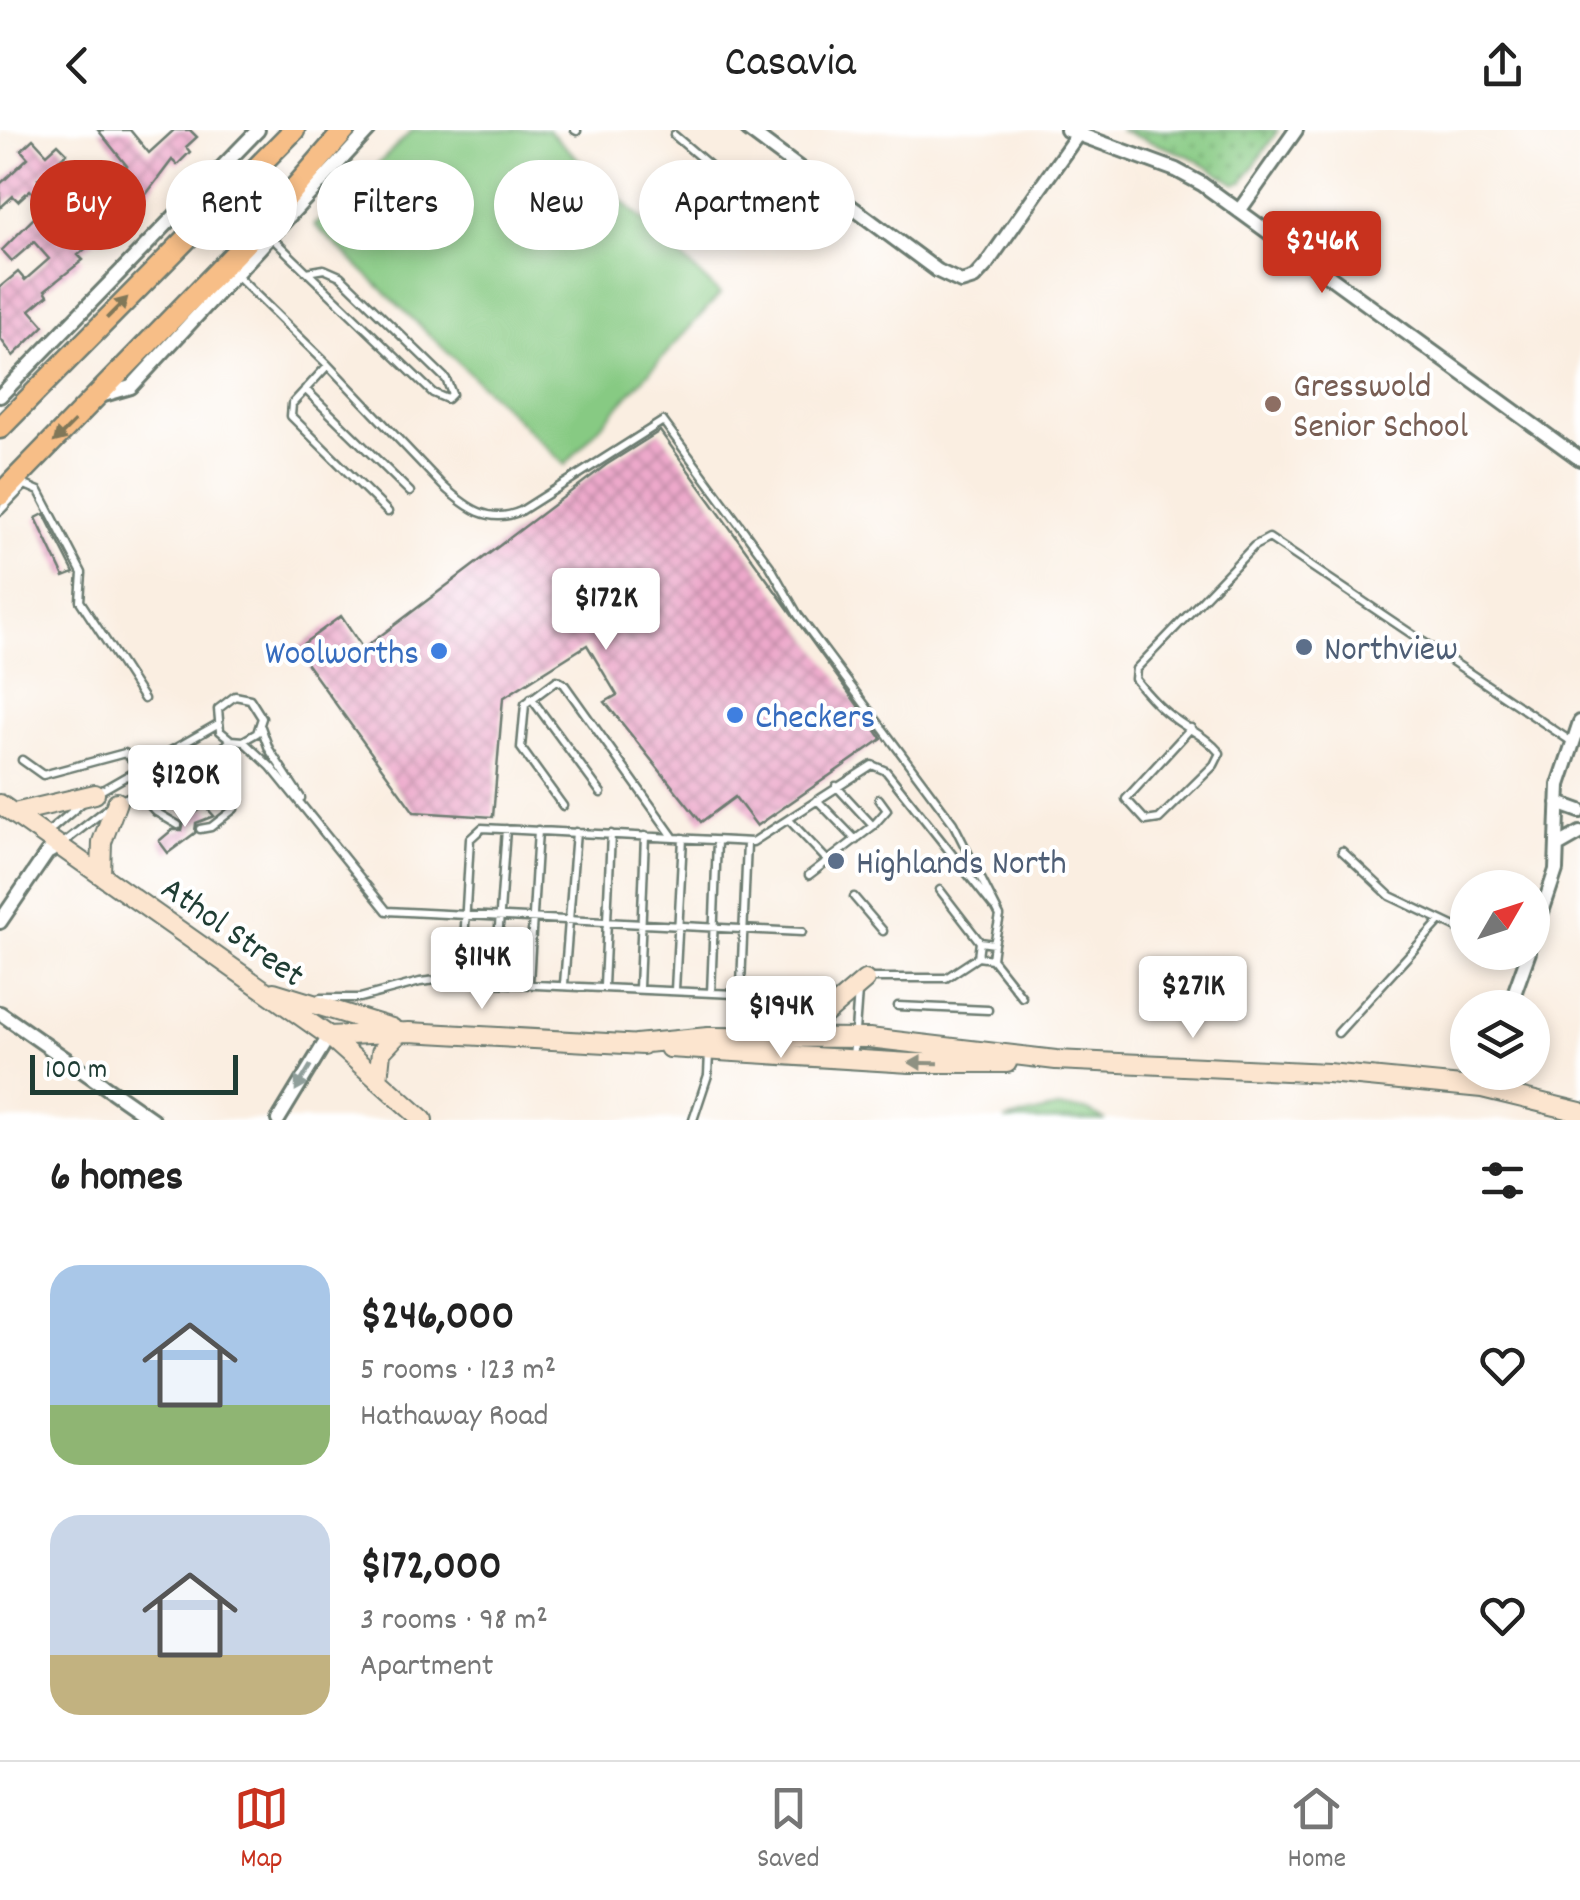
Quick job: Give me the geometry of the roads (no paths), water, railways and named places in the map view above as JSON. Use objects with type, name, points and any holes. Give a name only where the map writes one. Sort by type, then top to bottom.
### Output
[{"type":"main road","points":[[0,428],[294,130]]},
{"type":"main road","points":[[0,496],[263,225],[345,130]]},
{"type":"main road","points":[[7,808],[94,794]]},
{"type":"main road","points":[[101,875],[102,842],[117,802]]},
{"type":"main road","name":"Athol Street","points":[[7,808],[51,844],[329,1036],[423,1120]]},
{"type":"main road","points":[[798,1037],[865,980]]},
{"type":"main road","points":[[268,992],[404,1032]]},
{"type":"main road","points":[[378,1080],[380,1052],[404,1032]]},
{"type":"main road","points":[[329,1036],[404,1032],[853,1059],[996,1064],[1056,1060]]},
{"type":"main road","points":[[636,1044],[708,1037],[854,1037],[1056,1060],[1450,1078]]},
{"type":"main road","points":[[1515,1090],[1580,1112]]},
{"type":"street","points":[[0,396],[258,130]]},
{"type":"street","points":[[297,209],[369,130]]},
{"type":"street","points":[[748,130],[788,160]]},
{"type":"street","points":[[1239,211],[1296,130]]},
{"type":"street","points":[[855,209],[938,271],[961,282],[980,272],[1075,131],[1176,170],[1239,211],[1580,458]]},
{"type":"street","points":[[99,396],[132,386],[259,250]]},
{"type":"street","points":[[1550,880],[1560,845],[1558,803],[1580,722]]},
{"type":"street","points":[[1558,803],[1580,811]]},
{"type":"street","points":[[1560,845],[1580,833]]},
{"type":"street","points":[[0,922],[51,844]]},
{"type":"street","points":[[0,1013],[153,1120]]},
{"type":"street","points":[[278,1120],[329,1036]]},
{"type":"lane","points":[[674,135],[703,160]]},
{"type":"lane","points":[[284,250],[307,272],[432,393],[447,399],[452,394],[446,379],[340,276],[324,269],[307,272]]},
{"type":"lane","points":[[236,276],[443,486],[464,504],[487,516],[506,518],[522,510],[662,420],[770,566],[798,616],[952,824],[1000,916],[992,959]]},
{"type":"lane","points":[[328,366],[292,404],[291,416],[388,512]]},
{"type":"lane","points":[[305,390],[410,492]]},
{"type":"lane","points":[[0,511],[25,485],[39,491],[82,574],[80,601],[144,699]]},
{"type":"lane","points":[[1191,728],[1128,796],[1130,807],[1146,821],[1155,822],[1220,756],[1212,743],[1191,728],[1173,718],[1134,679],[1136,669],[1254,546],[1269,538],[1573,742]]},
{"type":"lane","points":[[563,806],[521,752],[522,713],[530,698],[554,681],[564,684],[678,838],[675,990]]},
{"type":"lane","points":[[51,844],[94,794],[216,724],[222,703],[243,696],[260,710],[260,726],[268,748],[304,805],[376,902],[387,911],[802,932]]},
{"type":"lane","points":[[530,698],[601,793]]},
{"type":"lane","points":[[216,724],[231,740],[242,742],[304,805]]},
{"type":"lane","points":[[242,742],[260,726]]},
{"type":"lane","points":[[51,844],[137,791],[208,761],[231,740]]},
{"type":"lane","points":[[22,760],[43,776],[125,753],[141,768]]},
{"type":"lane","points":[[200,829],[234,809],[208,761]]},
{"type":"lane","points":[[462,977],[470,840],[482,828],[747,842],[789,820],[872,765],[886,771],[1000,916]]},
{"type":"lane","points":[[836,786],[873,826]]},
{"type":"lane","points":[[137,791],[156,812],[178,825]]},
{"type":"lane","points":[[810,875],[873,826],[887,810],[879,799]]},
{"type":"lane","points":[[817,800],[856,840]]},
{"type":"lane","points":[[789,820],[827,860]]},
{"type":"lane","points":[[495,982],[506,829]]},
{"type":"lane","points":[[529,983],[538,830]]},
{"type":"lane","points":[[564,984],[576,832]]},
{"type":"lane","points":[[604,986],[611,834]]},
{"type":"lane","points":[[639,988],[645,836]]},
{"type":"lane","points":[[711,993],[717,840]]},
{"type":"lane","points":[[304,1000],[360,998],[420,982],[462,977],[735,994],[741,985],[747,842]]},
{"type":"lane","points":[[1342,851],[1390,896],[1450,926]]},
{"type":"lane","points":[[940,890],[980,942],[994,944]]},
{"type":"lane","points":[[854,897],[883,931]]},
{"type":"lane","points":[[1338,1033],[1439,922]]},
{"type":"lane","points":[[978,957],[980,942]]},
{"type":"lane","points":[[853,1059],[856,1001],[865,980],[874,976],[946,978],[978,957],[992,959],[1022,997]]},
{"type":"lane","points":[[898,1006],[988,1010]]},
{"type":"lane","points":[[693,1120],[708,1075],[709,1052]]},
{"type":"place","name":"Gresswold Senior School","points":[[1273,404]]},
{"type":"place","name":"Northview","points":[[1304,647]]},
{"type":"place","name":"Woolworths","points":[[439,651]]},
{"type":"place","name":"Checkers","points":[[735,715]]},
{"type":"place","name":"Highlands North","points":[[836,861]]}]
